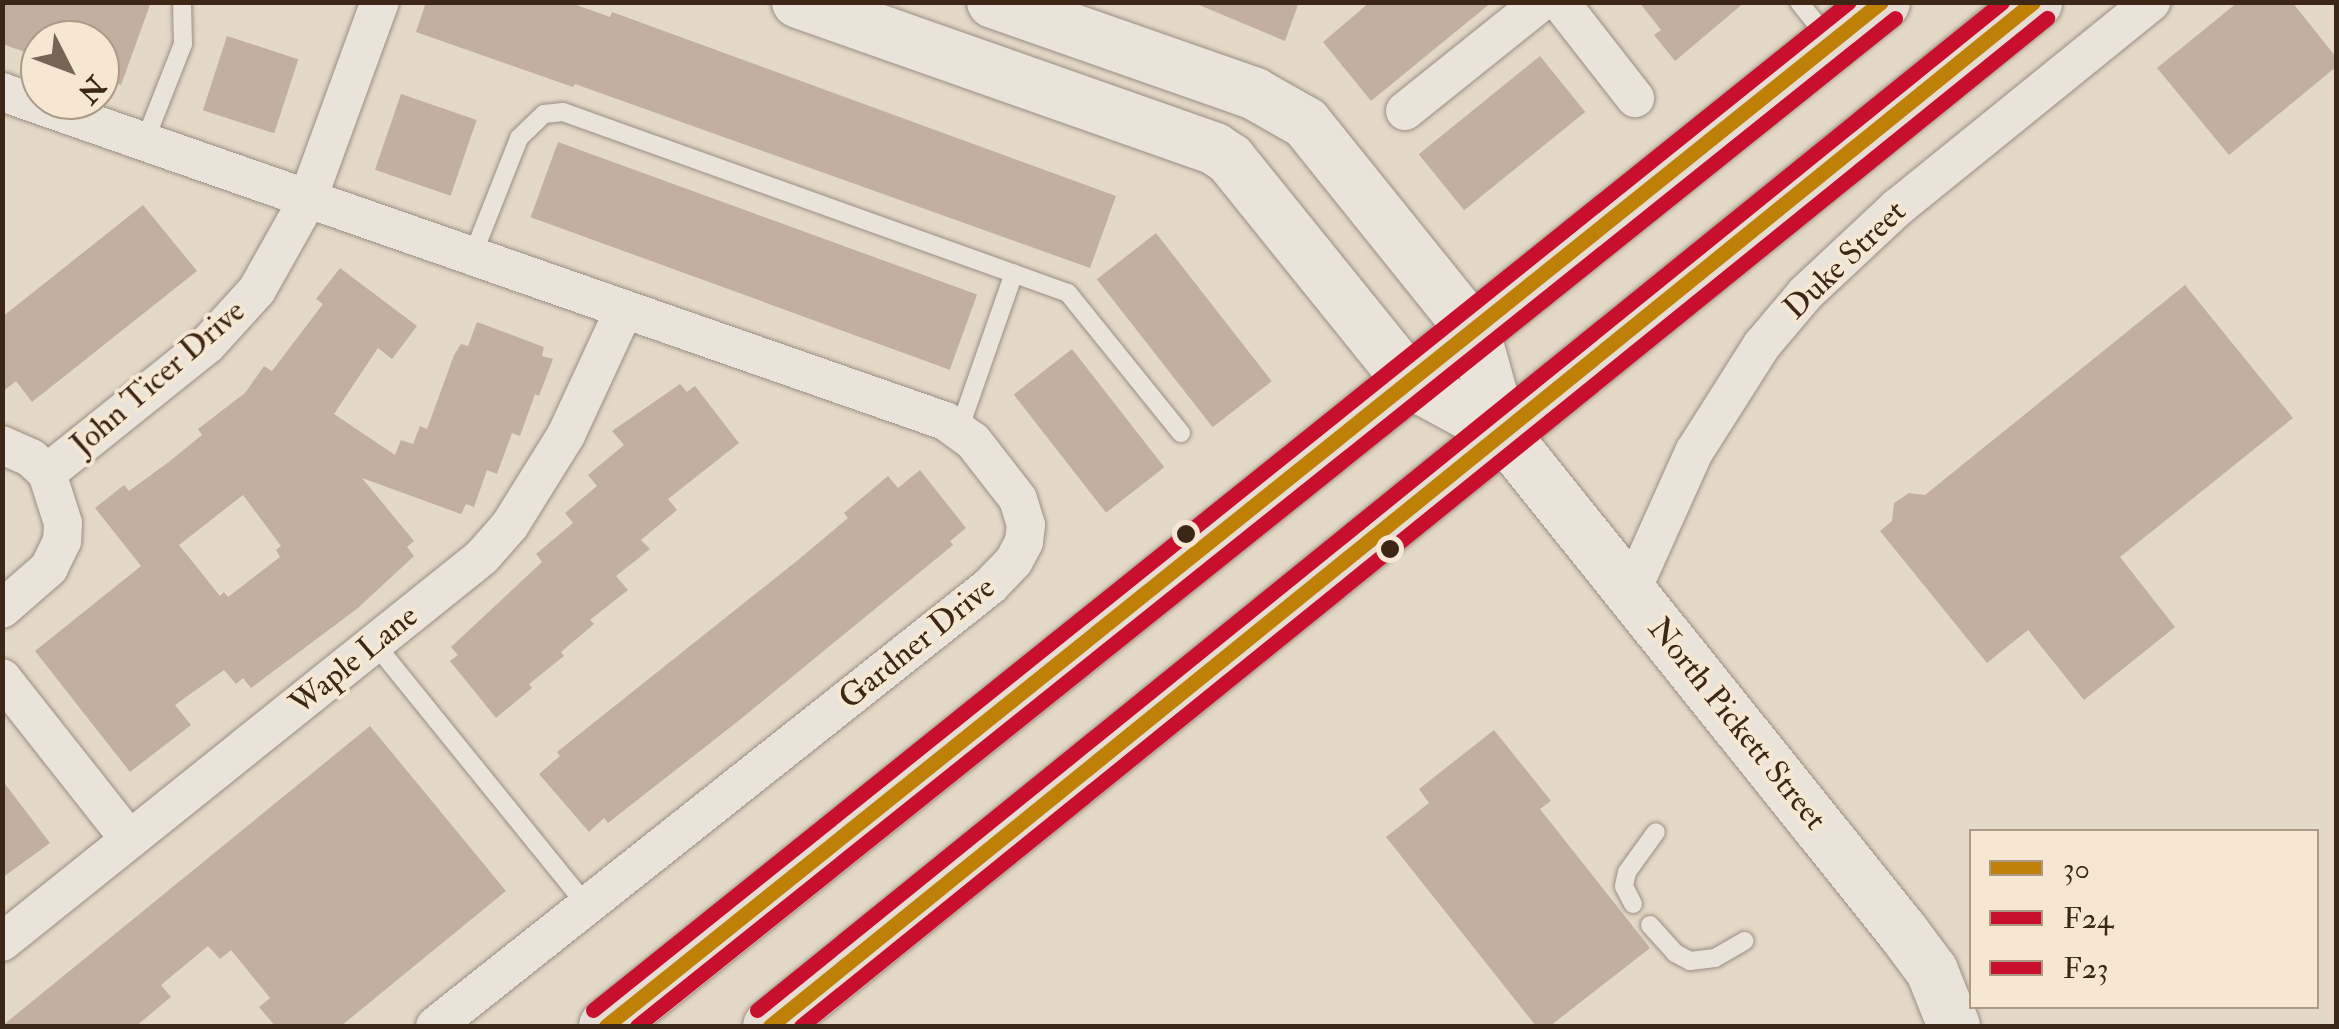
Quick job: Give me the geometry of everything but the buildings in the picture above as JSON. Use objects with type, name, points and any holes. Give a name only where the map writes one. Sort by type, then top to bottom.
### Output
[{"type":"main road","points":[[606,1026],[1474,332],[1816,23],[1882,2]]},
{"type":"main road","points":[[770,1026],[2034,2]]},
{"type":"street","name":"John Ticer Drive","points":[[47,473],[233,321],[278,257],[307,201],[380,2]]},
{"type":"street","points":[[798,2],[1215,149],[1244,175],[1410,382],[1502,432]]},
{"type":"street","points":[[994,2],[1255,94],[1295,114],[1319,136],[1474,332],[1502,432]]},
{"type":"street","points":[[1405,111],[1541,2]]},
{"type":"street","points":[[1560,2],[1636,98]]},
{"type":"street","name":"Duke Street","points":[[1631,592],[1694,452],[1762,345],[1806,293],[1898,206],[2151,2]]},
{"type":"street","name":"Gardner Drive","points":[[2,92],[930,414],[959,430],[984,453],[1024,511],[1024,542],[1014,561],[990,586],[436,1026]]},
{"type":"street","name":"Waple Lane","points":[[2,942],[482,558],[510,525],[566,435],[624,310]]},
{"type":"street","name":"North Pickett Street","points":[[1502,432],[1904,932],[1932,971],[1954,1026]]},
{"type":"street","name":"John Ticer Drive","points":[[2,445],[32,458],[47,473],[63,523],[57,555],[38,580],[2,609]]},
{"type":"street","points":[[2,678],[130,840]]},
{"type":"lane","points":[[144,143],[184,44],[182,2]]},
{"type":"lane","points":[[472,258],[518,138],[544,114],[563,112],[1068,293],[1181,433]]},
{"type":"lane","points":[[959,430],[1014,273]]},
{"type":"lane","points":[[375,644],[587,906]]},
{"type":"lane","points":[[1634,904],[1624,886],[1626,872],[1656,832]]},
{"type":"lane","points":[[1650,925],[1676,953],[1690,961],[1715,958],[1744,941]]},
{"type":"transit line","name":"F23","points":[[593,1010],[1849,2]]},
{"type":"transit line","name":"30","points":[[606,1026],[1881,2]]},
{"type":"transit line","name":"F23","points":[[757,1010],[2002,2]]},
{"type":"transit line","name":"30","points":[[770,1026],[2033,2]]},
{"type":"transit line","name":"F24","points":[[637,1026],[1895,18]]},
{"type":"transit line","name":"F24","points":[[801,1026],[2047,18]]}]
